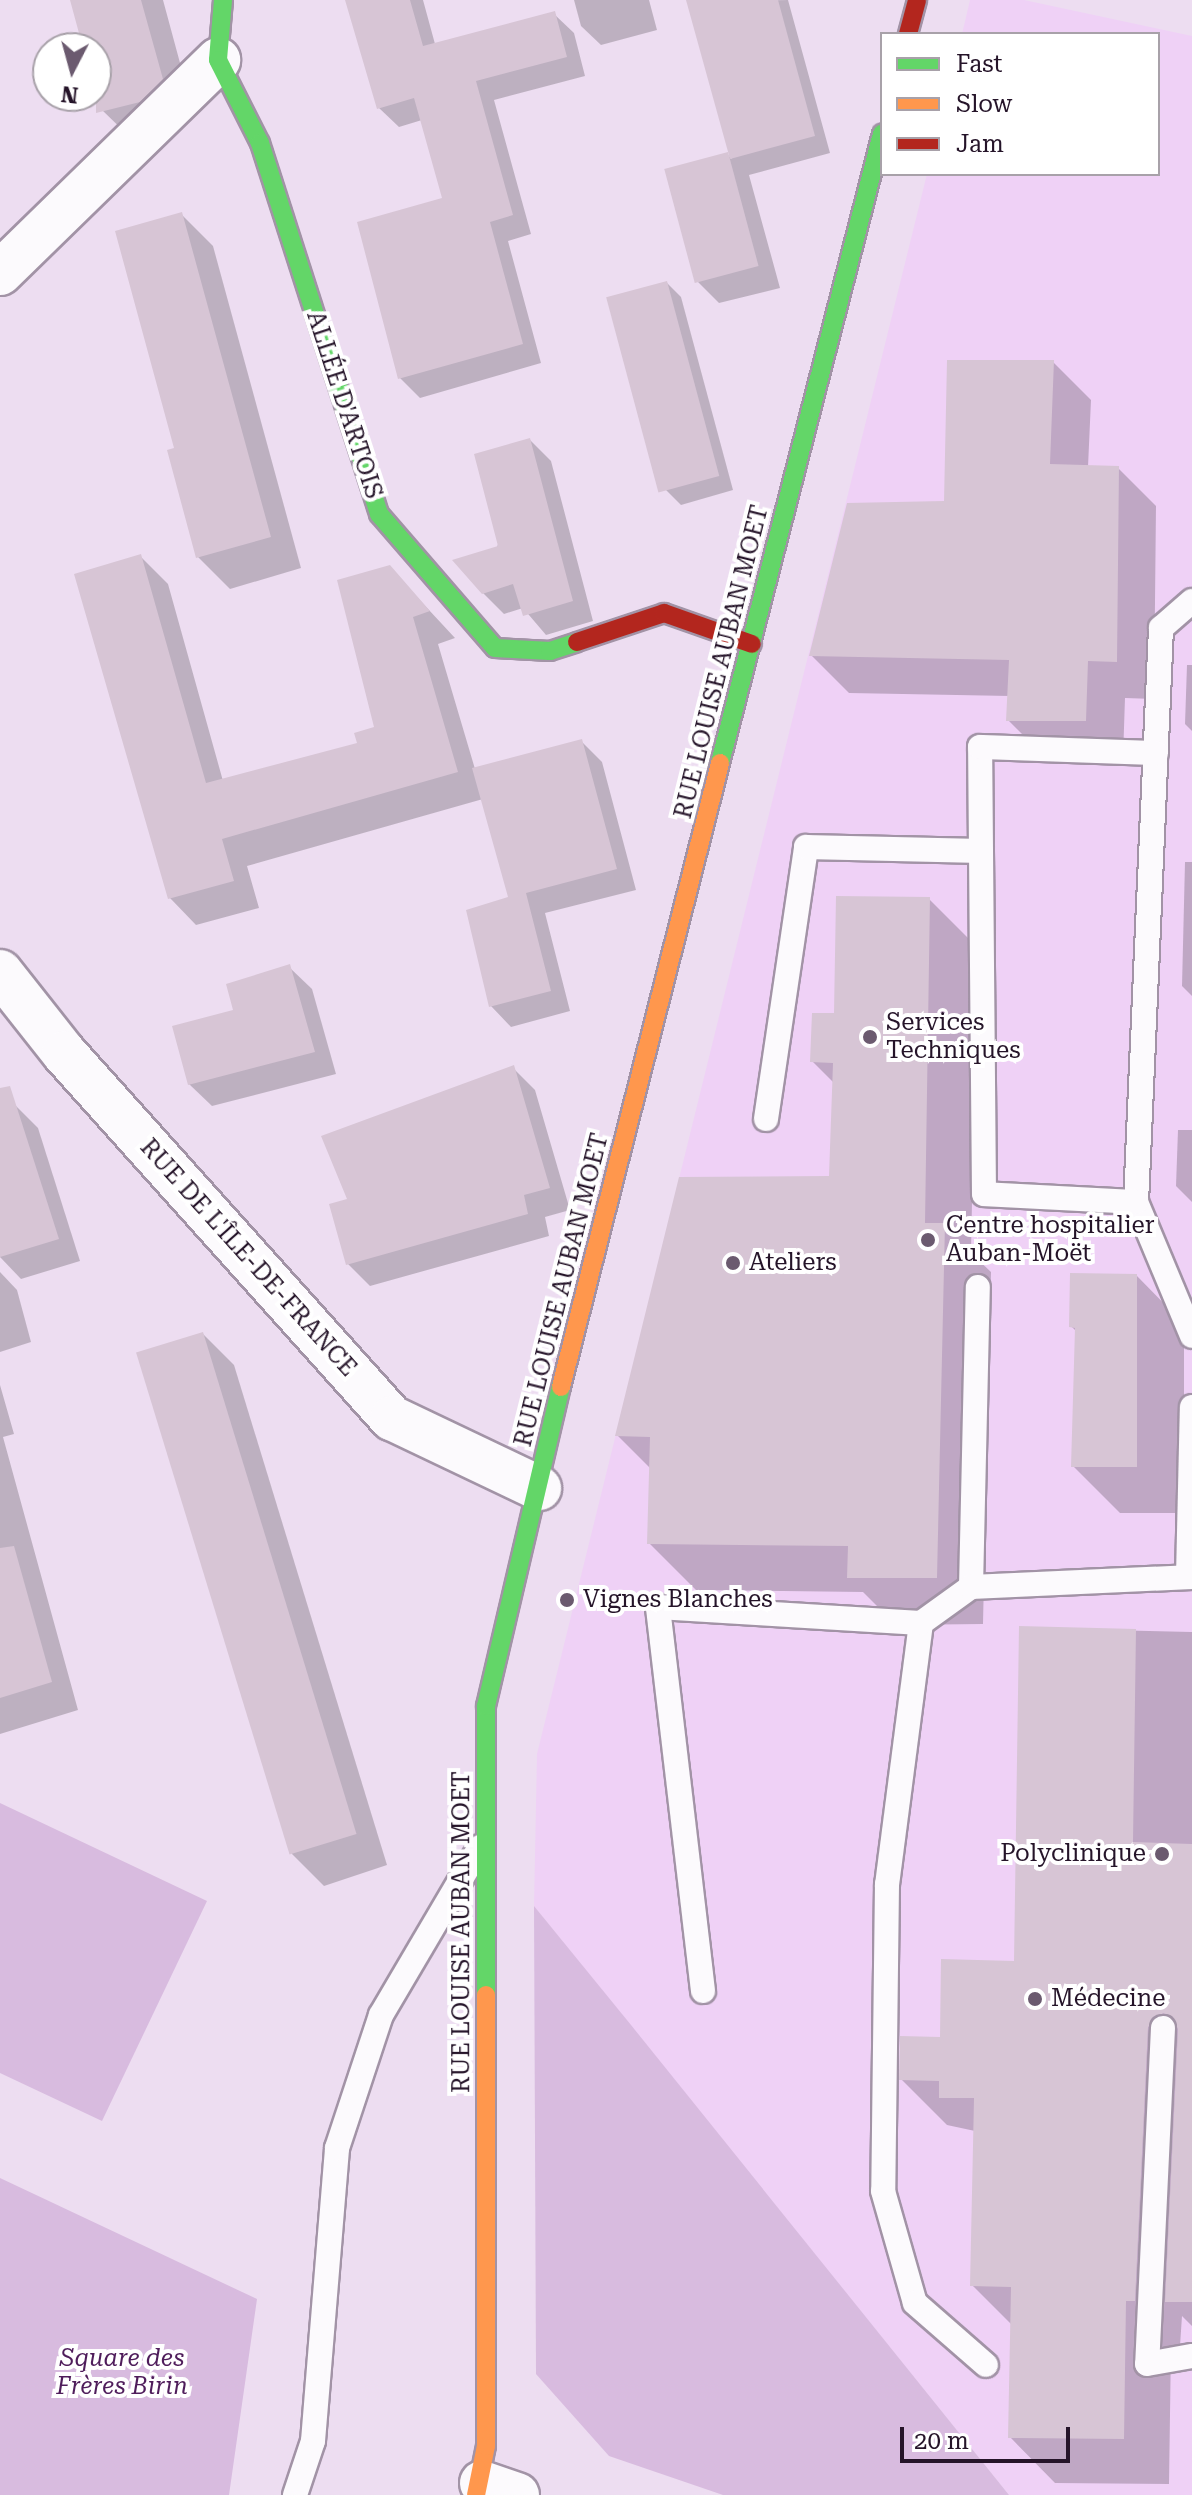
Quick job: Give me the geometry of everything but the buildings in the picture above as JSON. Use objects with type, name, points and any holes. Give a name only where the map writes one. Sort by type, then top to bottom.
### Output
[{"type":"street","points":[[0,273],[218,60],[223,0]]},
{"type":"street","points":[[909,32],[917,0]]},
{"type":"street","name":"ALLÉE D'ARTOIS","points":[[218,60],[260,143],[379,514],[495,648],[550,651],[664,613],[752,644]]},
{"type":"street","name":"RUE LOUISE AUBAN MOET","points":[[492,2491],[486,2446],[486,1706],[591,1261],[880,142]]},
{"type":"street","name":"RUE DE L'ÎLE-DE-FRANCE","points":[[0,972],[64,1053],[392,1418],[539,1488]]},
{"type":"lane","points":[[1192,601],[1161,628],[1136,1202],[1192,1336]]},
{"type":"lane","points":[[1136,1202],[984,1194],[980,747],[1156,753]]},
{"type":"lane","points":[[766,1119],[806,847],[981,851]]},
{"type":"lane","points":[[971,1587],[978,1287]]},
{"type":"lane","points":[[703,1991],[658,1607],[921,1623],[971,1587],[1190,1577],[1192,1407]]},
{"type":"lane","points":[[921,1623],[887,1884],[883,2191],[915,2303],[986,2365]]},
{"type":"lane","points":[[295,2495],[313,2441],[337,2148],[381,2015],[486,1838]]},
{"type":"lane","points":[[1163,2028],[1147,2364],[1192,2356]]},
{"type":"shaded area","name":"Centre hospitalier Auban-Moët","points":[[970,0],[1024,0],[1192,36],[1192,2495],[1009,2495],[534,1906],[537,1754],[927,176],[1160,176],[1160,32],[962,32]]},
{"type":"green space","points":[[0,1803],[207,1901],[102,2121],[0,2073]]},
{"type":"green space","points":[[534,1906],[1009,2495],[723,2495],[609,2456],[536,2374]]},
{"type":"green space","name":"Square des Frères Birin","points":[[0,2178],[257,2299],[229,2495],[0,2495]]},
{"type":"traffic: fast","points":[[223,0],[218,60],[260,143],[379,514],[495,648],[550,651],[577,642]]},
{"type":"traffic: fast","points":[[720,763],[880,142]]},
{"type":"traffic: fast","points":[[486,1995],[486,1706],[561,1387]]},
{"type":"traffic: slow","points":[[561,1387],[720,763]]},
{"type":"traffic: slow","points":[[476,2495],[486,2446],[486,1995]]},
{"type":"traffic: jam","points":[[909,32],[917,0]]},
{"type":"traffic: jam","points":[[577,642],[664,613],[752,644]]},
{"type":"place","name":"Services Techniques","points":[[870,1037]]},
{"type":"place","name":"Centre hospitalier Auban-Moët","points":[[928,1240]]},
{"type":"place","name":"Ateliers","points":[[733,1263]]},
{"type":"place","name":"Vignes Blanches","points":[[567,1600]]},
{"type":"place","name":"Polyclinique","points":[[1162,1854]]},
{"type":"place","name":"Médecine","points":[[1035,1999]]}]
